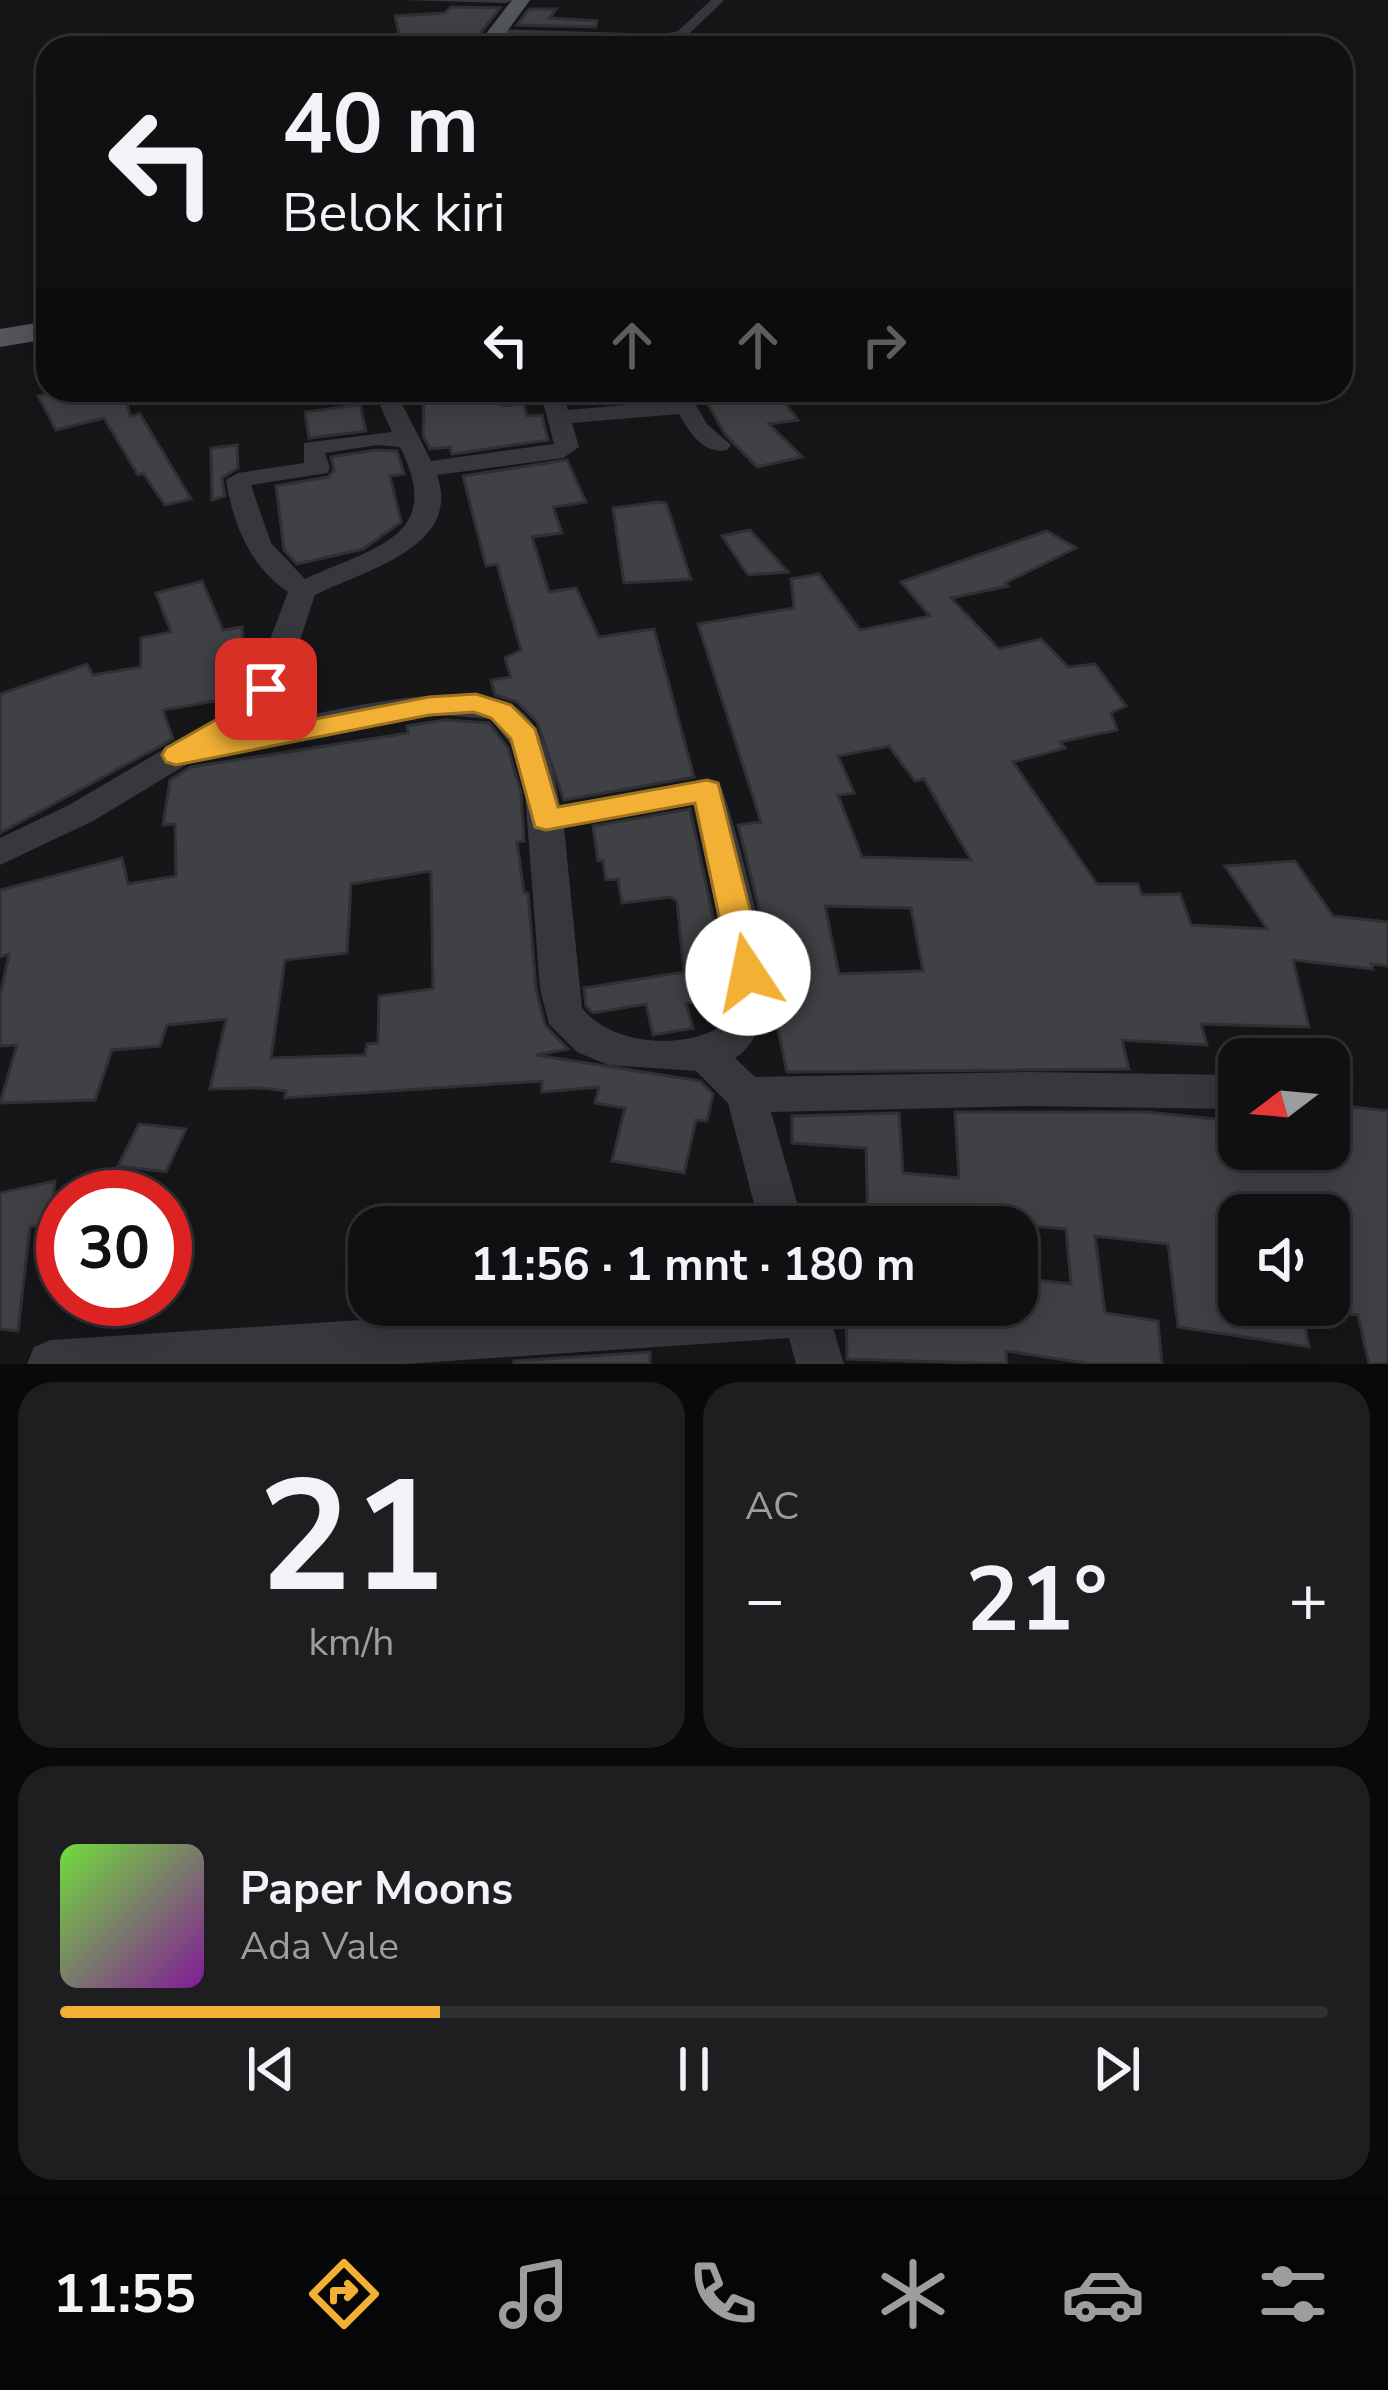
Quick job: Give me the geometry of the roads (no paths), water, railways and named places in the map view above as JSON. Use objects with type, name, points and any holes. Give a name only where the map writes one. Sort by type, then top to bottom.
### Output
[{"type":"main road","points":[[493,36],[521,0]]},
{"type":"main road","points":[[0,338],[36,332]]},
{"type":"street","points":[[410,0],[506,0]]},
{"type":"street","points":[[673,36],[682,34],[718,0]]},
{"type":"street","points":[[0,853],[82,813],[245,716],[266,689],[303,590],[415,535],[430,508],[421,470],[389,402]]},
{"type":"street","points":[[421,470],[555,453],[567,447],[556,402]]},
{"type":"street","points":[[562,417],[655,402]]},
{"type":"street","points":[[682,402],[698,428],[719,446]]},
{"type":"street","points":[[303,590],[274,572],[256,540],[238,480],[319,468],[312,448],[376,439],[406,442]]},
{"type":"street","points":[[176,755],[429,706],[476,703],[501,712],[525,736],[546,819],[555,972],[562,1013],[578,1036],[611,1052],[706,1055],[738,1036],[748,973],[707,790],[546,819]]},
{"type":"street","points":[[706,1055],[746,1095],[776,1206]]},
{"type":"street","points":[[746,1095],[1025,1089],[1218,1092]]},
{"type":"street","points":[[51,1364],[581,1326]]},
{"type":"street","points":[[809,1326],[820,1364]]}]
